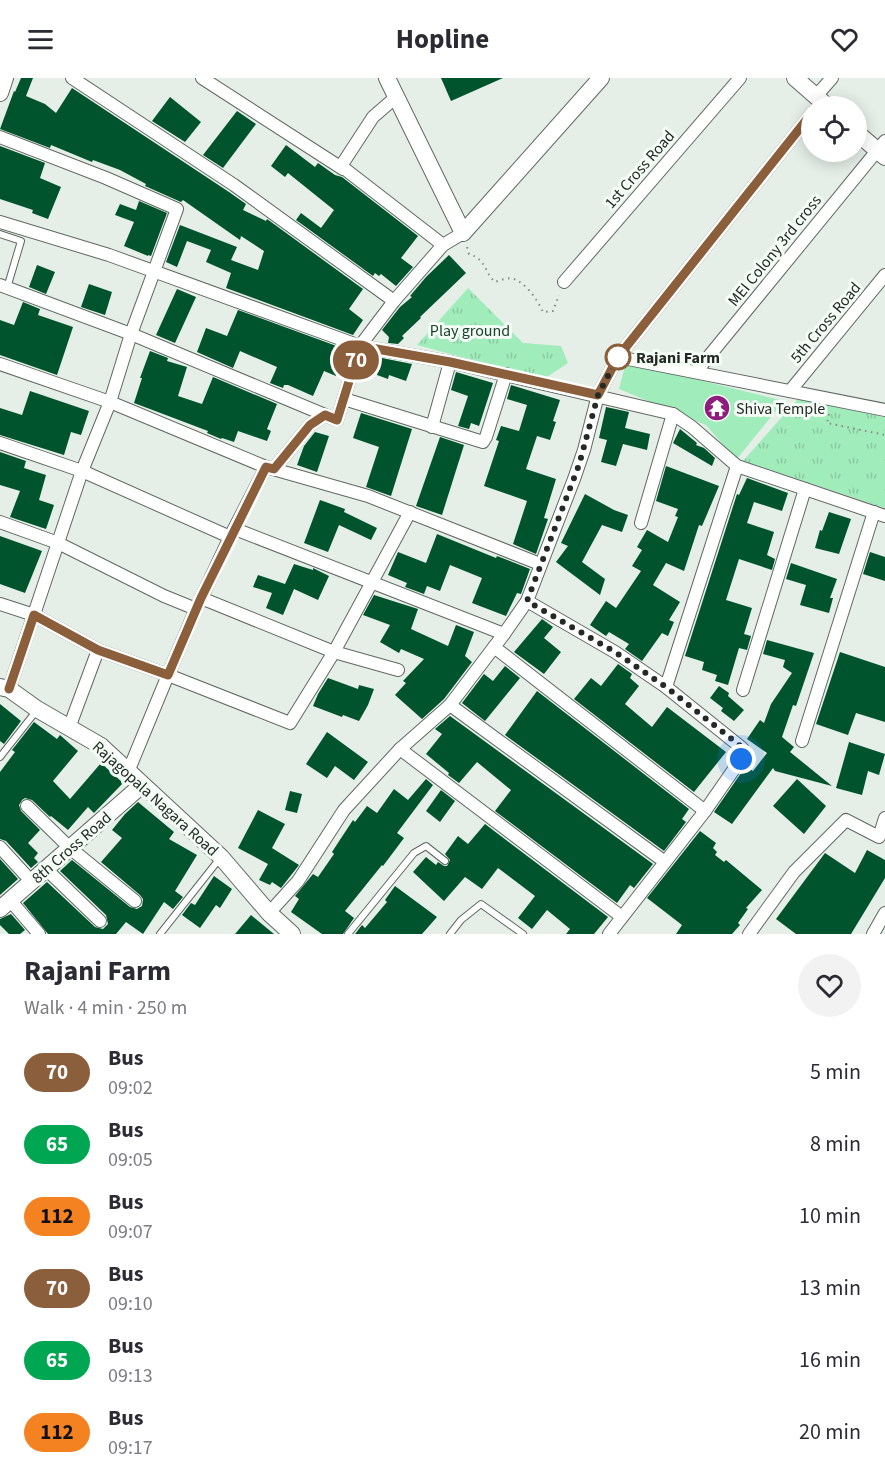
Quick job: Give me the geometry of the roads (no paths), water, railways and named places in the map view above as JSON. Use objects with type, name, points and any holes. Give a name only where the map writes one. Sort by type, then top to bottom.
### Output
[{"type":"street","points":[[0,93],[5,78]]},
{"type":"street","points":[[72,78],[234,185],[394,301]]},
{"type":"street","points":[[202,78],[343,169],[443,245]]},
{"type":"street","points":[[387,78],[463,233]]},
{"type":"street","points":[[3,286],[131,334],[337,420],[360,346],[394,301],[443,245],[463,233],[601,78]]},
{"type":"street","name":"1st Cross Road","points":[[564,282],[740,78]]},
{"type":"street","points":[[795,78],[810,96]]},
{"type":"street","points":[[823,96],[832,78]]},
{"type":"street","points":[[343,169],[341,166],[373,117],[396,98]]},
{"type":"street","points":[[269,913],[298,881],[345,810],[400,749],[450,705],[527,601],[580,460],[598,395],[618,357],[801,126]]},
{"type":"street","points":[[0,137],[177,209],[131,334],[110,402],[82,471],[34,615],[4,688]]},
{"type":"street","points":[[867,140],[882,150]]},
{"type":"street","name":"MEI Colony 3rd cross","points":[[696,372],[882,150]]},
{"type":"street","points":[[0,222],[109,255],[360,346],[506,374],[673,414],[692,427],[736,466],[879,514],[802,741]]},
{"type":"street","name":"5th Cross Road","points":[[790,391],[885,275]]},
{"type":"street","points":[[618,357],[885,410]]},
{"type":"street","points":[[432,427],[450,362]]},
{"type":"street","points":[[0,364],[110,402],[270,468],[368,496],[540,564]]},
{"type":"street","points":[[344,399],[483,442],[506,374]]},
{"type":"street","points":[[641,523],[673,414]]},
{"type":"street","points":[[128,772],[198,604],[232,533],[270,468],[310,425],[325,415]]},
{"type":"street","points":[[0,443],[82,471],[232,533],[372,583],[504,634]]},
{"type":"street","points":[[666,687],[736,466]]},
{"type":"street","points":[[743,690],[805,489]]},
{"type":"street","points":[[0,604],[34,615],[98,650],[290,723],[334,652],[410,512]]},
{"type":"street","points":[[0,522],[58,543],[164,596],[198,604],[334,652],[398,670]]},
{"type":"street","points":[[527,601],[615,652],[666,687],[742,748],[741,759],[705,811],[609,934]]},
{"type":"street","points":[[494,646],[705,811]]},
{"type":"street","points":[[69,728],[98,650]]},
{"type":"street","name":"Rajagopala Nagara Road","points":[[4,688],[101,746],[221,857],[269,913],[292,934]]},
{"type":"street","points":[[450,705],[665,862]]},
{"type":"street","points":[[400,749],[622,917]]},
{"type":"street","name":"8th Cross Road","points":[[5,905],[142,785]]},
{"type":"street","points":[[27,806],[70,848],[135,901]]},
{"type":"street","points":[[749,934],[794,872],[846,820],[879,837],[885,818]]},
{"type":"street","points":[[0,847],[32,881]]},
{"type":"street","points":[[46,869],[100,921]]},
{"type":"street","points":[[5,905],[39,934]]},
{"type":"street","points":[[873,934],[885,913]]},
{"type":"lane","points":[[0,234],[21,241],[3,286]]},
{"type":"lane","points":[[0,757],[37,709]]},
{"type":"lane","points":[[348,934],[414,853],[426,846],[445,861]]},
{"type":"lane","points":[[160,934],[221,857]]},
{"type":"lane","points":[[450,934],[461,920],[482,904],[523,934]]},
{"type":"place","name":"Rajani Farm","points":[[618,357]]},
{"type":"place","name":"Shiva Temple","points":[[717,408]]},
{"type":"park label","name":"Play ground","points":[[470,330]]}]
